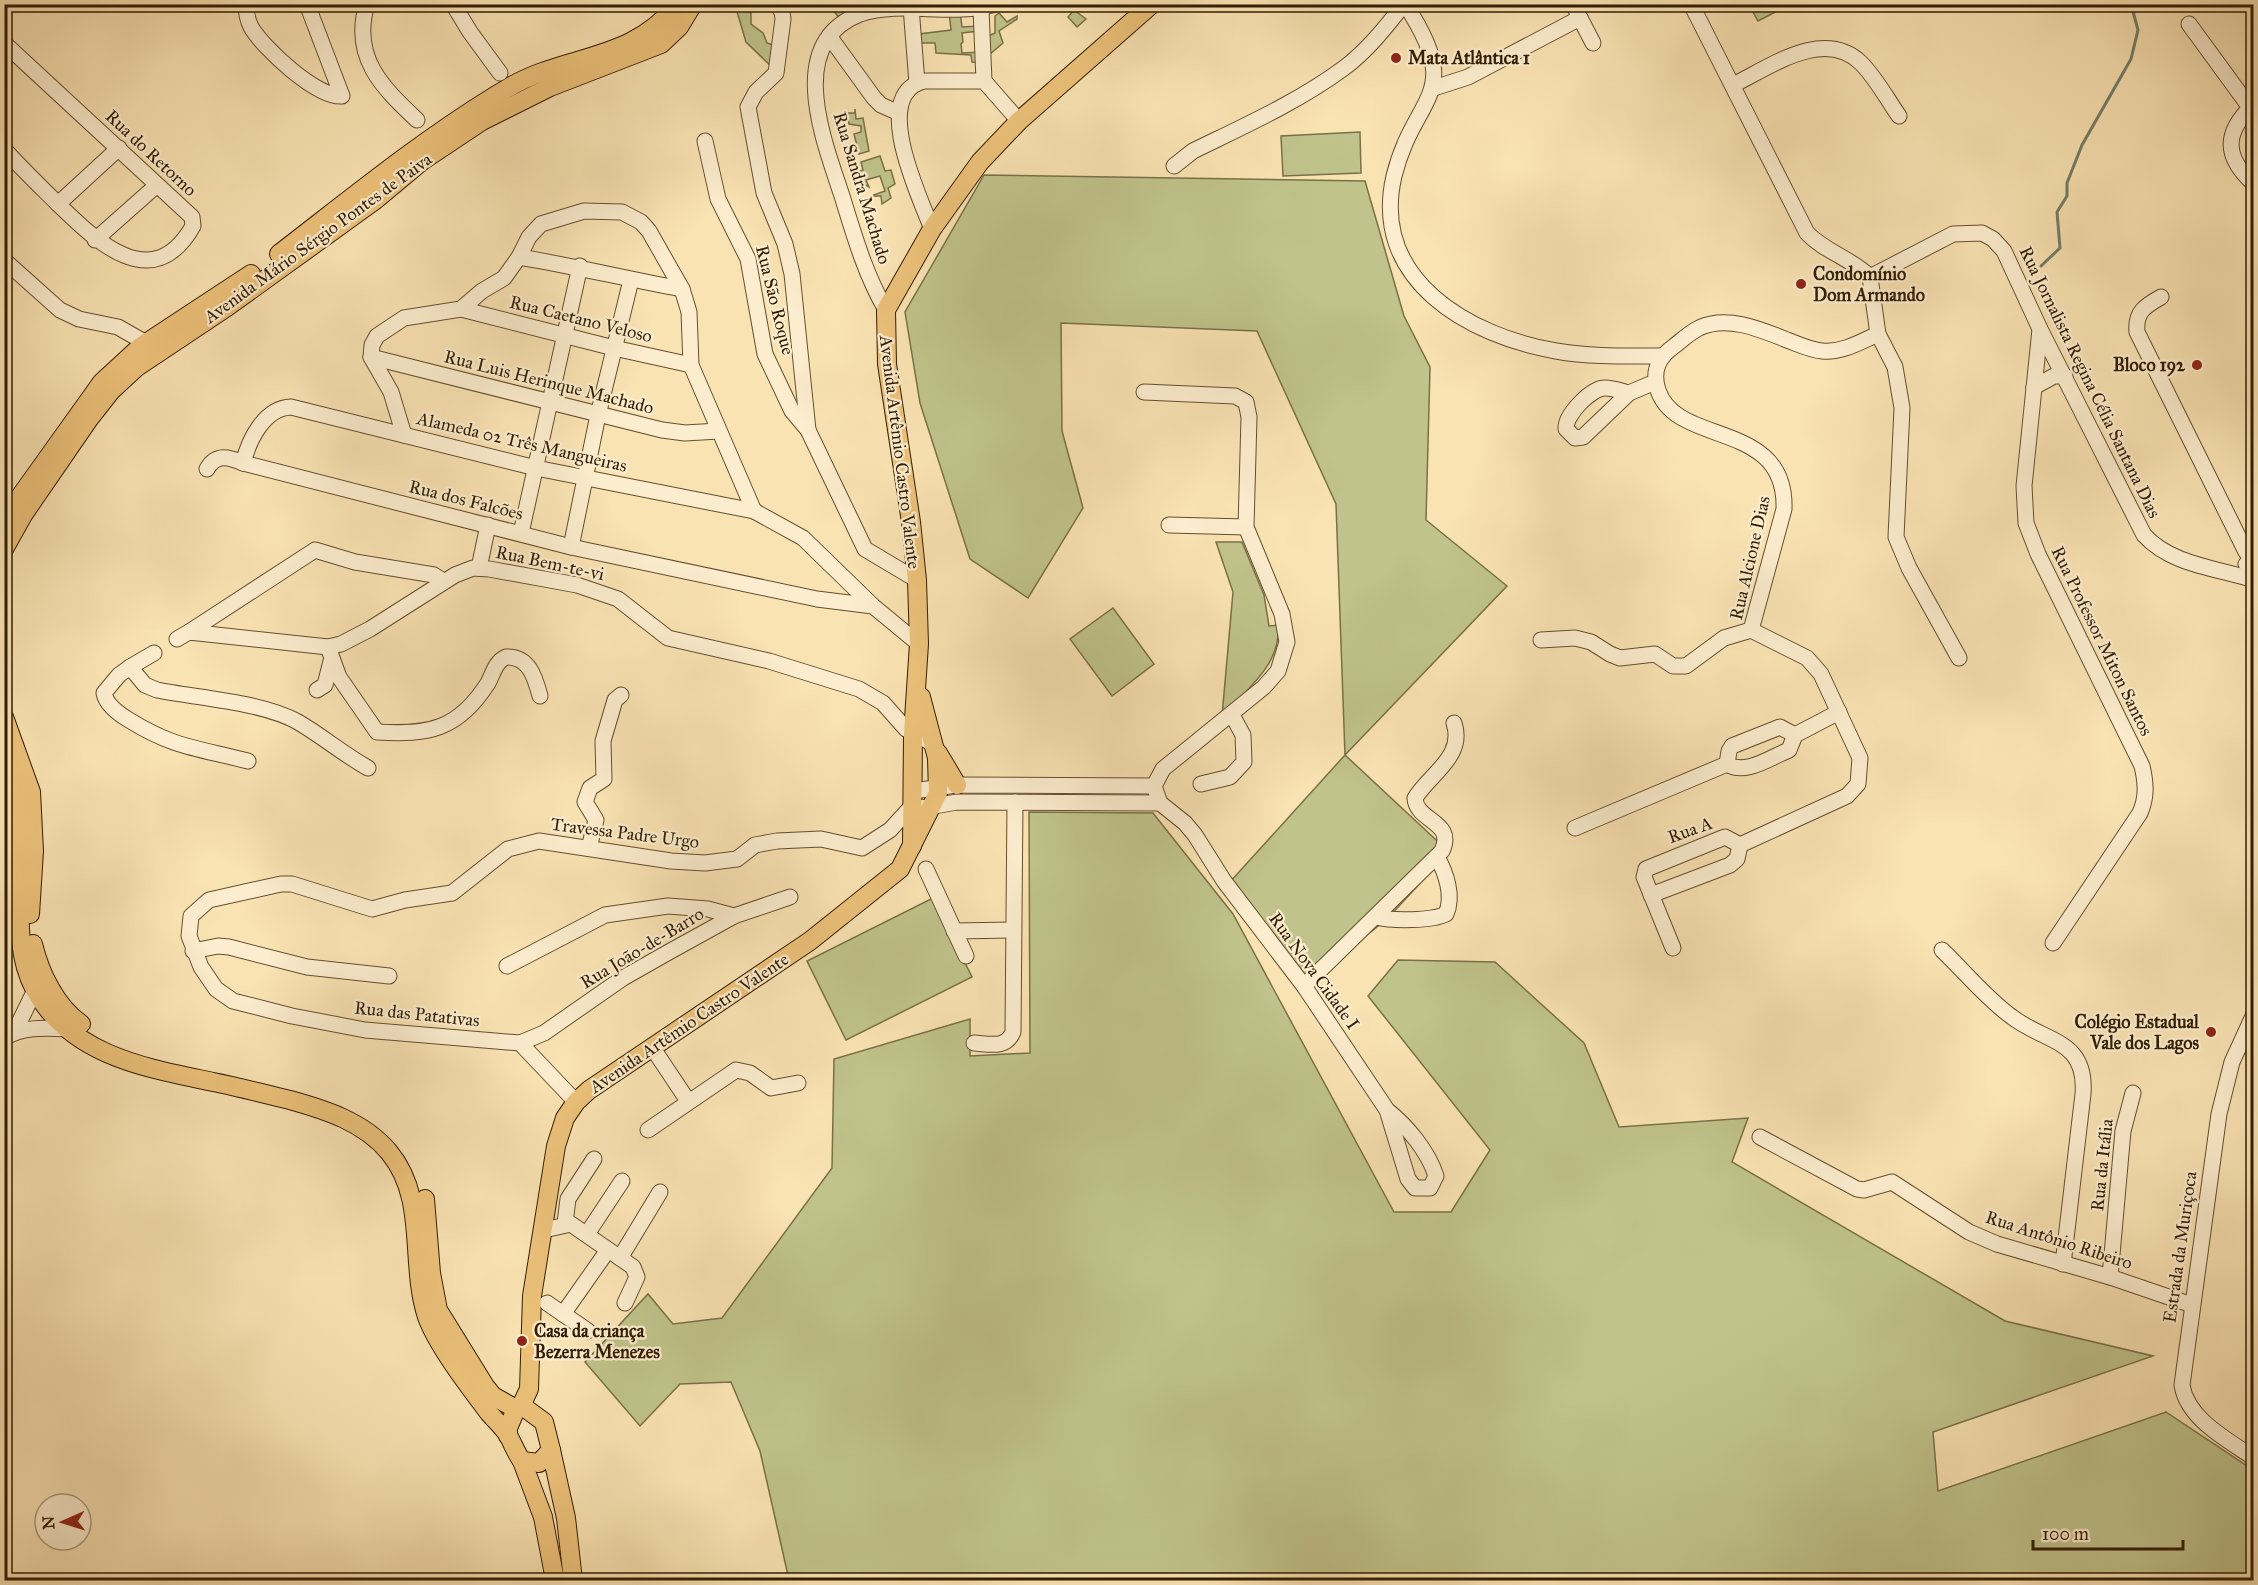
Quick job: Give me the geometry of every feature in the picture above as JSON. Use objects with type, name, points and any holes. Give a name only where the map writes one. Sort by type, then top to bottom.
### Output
[{"type":"main road","name":"Avenida Mário Sérgio Pontes de Paiva","points":[[4,519],[88,399],[124,361],[147,343],[234,286],[408,156],[509,87],[533,76],[621,48],[651,31],[677,4]]},
{"type":"main road","name":"Avenida Mário Sérgio Pontes de Paiva","points":[[4,549],[23,515],[89,419],[111,391],[137,368],[227,307],[374,201],[422,161],[482,121],[549,87],[661,44],[679,27],[693,4]]},
{"type":"main road","name":"Avenida Artêmio Castro Valente","points":[[912,846],[913,734],[919,644],[916,580],[910,513],[887,364],[886,310],[932,229],[974,169],[1019,121],[1152,4]]},
{"type":"main road","name":"Avenida Artêmio Castro Valente","points":[[518,1409],[529,1389],[532,1296],[556,1146],[565,1118],[576,1102],[652,1047],[810,941],[900,869],[933,806],[938,786],[933,744],[917,679]]},
{"type":"main road","points":[[4,717],[31,792],[34,851],[30,919],[32,941],[38,964],[57,998],[76,1021],[105,1041],[125,1050],[328,1099],[373,1120],[404,1153],[415,1172],[424,1197],[431,1273],[436,1301],[443,1321],[493,1396],[518,1409],[532,1412],[544,1422],[567,1535],[573,1581]]},
{"type":"main road","points":[[933,744],[957,794]]},
{"type":"main road","points":[[4,756],[14,789],[20,845],[21,938],[27,971],[35,990],[47,1007],[69,1029],[90,1045],[131,1064],[311,1106],[345,1118],[368,1131],[389,1151],[409,1185],[414,1203],[419,1278],[428,1320],[489,1413],[508,1436],[522,1461],[543,1517],[555,1581]]},
{"type":"main road","name":"Avenida Artêmio Castro Valente","points":[[530,1353],[544,1422]]},
{"type":"main road","points":[[508,1436],[508,1428],[518,1409]]},
{"type":"main road","points":[[522,1461],[539,1463],[551,1450]]},
{"type":"street","points":[[246,4],[247,16],[252,28],[292,71],[322,90],[336,96],[342,94],[307,4]]},
{"type":"street","points":[[367,4],[362,19],[368,61],[377,80],[417,120]]},
{"type":"street","points":[[453,4],[470,33],[500,73]]},
{"type":"street","points":[[1174,165],[1323,82],[1345,67],[1368,47],[1404,4],[1425,36],[1431,53],[1434,88],[1401,156],[1392,193],[1391,215],[1399,254],[1411,274],[1444,306],[1470,323],[1528,345],[1582,355],[1661,356],[1698,328],[1712,324],[1729,323],[1759,329],[1823,351],[1843,349],[1878,334]]},
{"type":"street","points":[[1692,4],[1807,233],[1822,247],[1850,260],[1870,277],[1878,334],[1895,367],[1902,408],[1896,537],[1909,568],[1959,658]]},
{"type":"street","points":[[784,7],[776,73],[756,92],[748,107],[764,193],[785,244],[792,274],[808,430],[865,549],[916,580]]},
{"type":"street","points":[[911,7],[916,83]]},
{"type":"street","name":"Rua Sandra Machado","points":[[886,310],[866,272],[817,114],[815,76],[818,61],[829,36],[836,28],[857,14],[881,9],[911,7],[988,7]]},
{"type":"street","points":[[988,7],[984,81],[1019,121]]},
{"type":"street","points":[[1434,88],[1468,77],[1576,11],[1593,43]]},
{"type":"street","points":[[2189,24],[2252,108],[2232,135],[2230,146],[2234,164],[2253,184]]},
{"type":"street","points":[[829,36],[874,98],[881,105],[899,113]]},
{"type":"street","name":"Rua do Retorno","points":[[4,43],[119,148],[194,221],[191,230],[175,248],[149,259],[134,259],[94,240],[4,149]]},
{"type":"street","points":[[1733,85],[1804,51],[1826,48],[1838,50],[1851,55],[1863,65],[1899,116]]},
{"type":"street","points":[[932,229],[904,153],[899,113],[905,93],[916,83],[984,81]]},
{"type":"street","name":"Rua São Roque","points":[[705,141],[718,199],[748,259],[765,354],[792,411],[808,430]]},
{"type":"street","points":[[58,204],[119,148]]},
{"type":"street","points":[[94,240],[157,185]]},
{"type":"street","points":[[371,357],[372,345],[377,336],[396,321],[461,309],[482,291],[499,283],[519,257],[529,237],[541,224],[584,211],[622,212],[640,222],[649,231],[682,289],[690,318],[691,364],[754,511]]},
{"type":"street","name":"Rua Jornalista Regina Célia Santana Dias","points":[[1870,277],[1953,234],[1982,233],[1993,239],[2004,251],[2040,329],[2131,510],[2149,540],[2169,554],[2249,564]]},
{"type":"street","points":[[519,257],[580,266],[631,280],[682,289]]},
{"type":"street","points":[[4,260],[60,310],[79,319],[118,327],[147,343]]},
{"type":"street","points":[[521,533],[567,336],[580,266]]},
{"type":"street","points":[[571,547],[598,415],[631,280]]},
{"type":"street","points":[[2161,297],[2145,306],[2138,314],[2137,332],[2249,564]]},
{"type":"street","name":"Rua Caetano Veloso","points":[[461,309],[614,348],[691,364]]},
{"type":"street","name":"Rua Professor Miton Santos","points":[[2040,329],[2024,486],[2026,523],[2037,554],[2142,766],[2146,781],[2144,804],[2140,813],[2053,944]]},
{"type":"street","points":[[1629,393],[1655,382],[1661,356]]},
{"type":"street","name":"Rua Luis Herinque Machado","points":[[371,357],[662,430],[694,433],[719,431]]},
{"type":"street","name":"Alameda 02 Três Mangueiras","points":[[371,357],[391,392],[405,435],[536,468],[754,511],[803,538],[873,606],[919,644]]},
{"type":"street","points":[[2034,387],[2054,376],[2065,376]]},
{"type":"street","name":"Rua Alcione Dias","points":[[1655,382],[1660,398],[1673,411],[1763,454],[1775,466],[1785,493],[1784,509],[1751,630],[1807,658],[1821,674],[1860,758],[1860,776],[1854,791],[1740,845]]},
{"type":"street","points":[[957,794],[933,806],[919,808],[912,798],[938,786],[957,794],[1160,803],[1154,786],[1156,776],[1168,763],[1232,715],[1278,672],[1287,642],[1282,614],[1246,527],[1249,417],[1246,402],[1235,396],[1144,392]]},
{"type":"street","points":[[243,463],[252,438],[272,413],[284,407],[291,406],[405,435]]},
{"type":"street","name":"Rua dos Falcões","points":[[207,469],[216,459],[228,457],[243,463],[571,547],[817,599],[873,606]]},
{"type":"street","points":[[479,568],[488,525]]},
{"type":"street","points":[[1169,525],[1246,527]]},
{"type":"street","name":"Rua Bem-te-vi","points":[[443,580],[434,575],[355,562],[315,550],[183,635],[330,654],[341,644],[370,629],[443,580],[479,568],[578,585],[618,599],[669,638],[770,662],[851,686],[883,703],[913,734],[933,744]]},
{"type":"street","points":[[1541,640],[1585,640],[1620,658],[1655,654],[1679,667],[1686,666],[1724,638],[1751,630]]},
{"type":"street","points":[[154,653],[119,675],[104,693],[106,701],[121,715],[158,738],[179,746],[248,761]]},
{"type":"street","points":[[317,690],[325,685],[330,654]]},
{"type":"street","points":[[330,654],[339,677],[377,732],[430,732],[449,724],[479,697],[496,666],[506,657],[517,658],[532,670],[540,696]]},
{"type":"street","points":[[130,667],[146,686],[157,690],[249,706],[284,716],[368,768]]},
{"type":"street","points":[[589,848],[596,820],[585,802],[590,788],[600,783],[604,770],[603,741],[615,700],[621,695]]},
{"type":"street","points":[[1727,764],[1735,769],[1744,769],[1790,750],[1795,735],[1839,712]]},
{"type":"street","points":[[1201,784],[1230,777],[1244,762],[1243,735],[1232,715]]},
{"type":"street","points":[[1304,986],[1437,857],[1445,844],[1445,834],[1417,807],[1415,798],[1455,749],[1457,733],[1454,723]]},
{"type":"street","points":[[1727,764],[1728,751],[1732,746],[1780,727],[1795,735]]},
{"type":"street","points":[[1575,828],[1727,764]]},
{"type":"street","points":[[1023,797],[1154,786]]},
{"type":"street","points":[[974,1043],[1002,1045],[1009,1040],[1013,1032],[1013,930],[1023,797]]},
{"type":"street","name":"Travessa Padre Urgo","points":[[232,1001],[223,996],[208,980],[193,951],[189,936],[191,916],[209,900],[259,887],[292,884],[372,909],[405,900],[452,893],[515,845],[539,841],[671,861],[705,863],[737,859],[755,845],[777,841],[821,839],[862,848],[890,830],[912,798]]},
{"type":"street","name":"Rua Nova Cidade I","points":[[1160,803],[1185,823],[1224,881],[1304,986],[1386,1110],[1405,1126],[1433,1166],[1435,1182],[1430,1188],[1422,1189],[1411,1184],[1391,1132],[1386,1110]]},
{"type":"street","name":"Rua A","points":[[1673,948],[1643,873],[1650,866],[1725,837],[1740,845]]},
{"type":"street","points":[[1651,895],[1730,865],[1737,859],[1740,845]]},
{"type":"street","points":[[1376,917],[1395,920],[1437,917],[1446,914],[1448,908],[1447,882],[1437,857]]},
{"type":"street","points":[[926,869],[966,956]]},
{"type":"street","name":"Rua João-de-Barro","points":[[520,1043],[544,1033],[641,968],[734,916],[789,897]]},
{"type":"street","points":[[507,966],[604,915],[668,906],[708,909],[734,916]]},
{"type":"street","points":[[954,931],[1013,930]]},
{"type":"street","points":[[193,951],[218,946],[229,947],[307,967],[389,976]]},
{"type":"street","points":[[1942,950],[2012,1018],[2057,1042],[2072,1053],[2083,1069],[2083,1094],[2063,1264]]},
{"type":"street","points":[[10,1034],[35,990]]},
{"type":"street","name":"Rua das Patativas","points":[[232,1001],[292,1016],[365,1030],[520,1043]]},
{"type":"street","name":"Estrada da Muriçoca","points":[[2253,1014],[2232,1062],[2219,1114],[2182,1376],[2183,1394],[2187,1404],[2253,1458]]},
{"type":"street","points":[[10,1034],[69,1029]]},
{"type":"street","points":[[520,1043],[576,1102]]},
{"type":"street","points":[[652,1047],[688,1101]]},
{"type":"street","points":[[648,1130],[736,1070],[750,1073],[771,1088],[798,1083]]},
{"type":"street","name":"Rua da Itália","points":[[2110,1277],[2123,1131],[2133,1093]]},
{"type":"street","name":"Rua Antônio Ribeiro","points":[[1760,1137],[1857,1189],[1864,1190],[1892,1182],[1988,1241],[2110,1277],[2192,1305]]},
{"type":"street","points":[[565,1223],[568,1199],[594,1159]]},
{"type":"street","points":[[587,1234],[622,1181]]},
{"type":"street","points":[[563,1314],[614,1254],[660,1192]]},
{"type":"street","points":[[544,1230],[565,1223],[587,1234],[633,1268],[637,1277],[625,1303]]},
{"type":"street","points":[[547,1303],[588,1331]]},
{"type":"green space","points":[[735,5],[751,13],[751,24],[763,33],[767,43],[773,45],[775,70],[746,42]]},
{"type":"green space","points":[[829,5],[850,5],[851,11],[840,19]]},
{"type":"green space","points":[[1749,5],[1789,5],[1758,21]]},
{"type":"green space","points":[[1074,10],[1086,19],[1077,27],[1068,17]]},
{"type":"green space","points":[[960,11],[962,27],[980,26],[979,31],[962,33],[963,42],[961,44],[962,53],[981,52],[979,63],[972,62],[971,55],[936,53],[935,43],[918,43],[919,34],[951,30],[949,12]]},
{"type":"green space","points":[[999,13],[1007,22],[1017,16],[1017,19],[999,31],[1003,43],[989,55],[984,38],[995,33],[995,16]]},
{"type":"green space","points":[[855,109],[856,119],[863,118],[869,151],[859,154],[854,134],[861,132],[861,126],[849,124],[847,113],[855,113]]},
{"type":"green space","points":[[1360,132],[1361,173],[1283,176],[1281,136]]},
{"type":"green space","points":[[880,156],[885,171],[891,170],[895,184],[888,188],[891,198],[882,204],[881,196],[871,196],[885,191],[880,176],[866,180],[869,187],[862,183],[860,171],[863,170],[861,162]]},
{"type":"green space","points":[[984,175],[1365,181],[1404,316],[1430,367],[1426,520],[1507,586],[1345,755],[1336,504],[1257,331],[1061,323],[1062,431],[1083,508],[1028,598],[970,559],[920,403],[905,312]]},
{"type":"green space","points":[[1216,542],[1242,542],[1264,595],[1269,626],[1278,625],[1278,639],[1268,664],[1251,686],[1222,716],[1233,592]]},
{"type":"green space","points":[[1113,608],[1154,664],[1112,696],[1070,639]]},
{"type":"green space","points":[[1345,755],[1449,852],[1387,919],[1309,981],[1229,883]]},
{"type":"green space","points":[[1029,812],[1153,813],[1233,914],[1394,1212],[1451,1212],[1490,1150],[1368,996],[1398,960],[1495,962],[1584,1043],[1619,1127],[1748,1118],[1732,1162],[2005,1321],[2153,1356],[1933,1432],[1938,1491],[2166,1412],[2253,1470],[2253,1580],[789,1580],[760,1451],[731,1382],[680,1384],[640,1426],[585,1362],[648,1294],[673,1324],[722,1318],[832,1168],[834,1059],[970,1019],[970,1056],[1030,1053]]},
{"type":"green space","points":[[933,898],[972,977],[846,1040],[807,961]]},
{"type":"waterway","points":[[2041,266],[2060,248],[2057,212],[2067,196],[2067,183],[2082,145],[2131,59],[2138,30],[2131,4]]},
{"type":"place","name":"Mata Atlântica 1","points":[[1396,58]]},
{"type":"place","name":"Condomínio Dom Armando","points":[[1801,284]]},
{"type":"place","name":"Bloco 192","points":[[2197,365]]},
{"type":"place","name":"Colégio Estadual Vale dos Lagos","points":[[2211,1032]]},
{"type":"place","name":"Casa da criança Bezerra Menezes","points":[[522,1341]]}]
